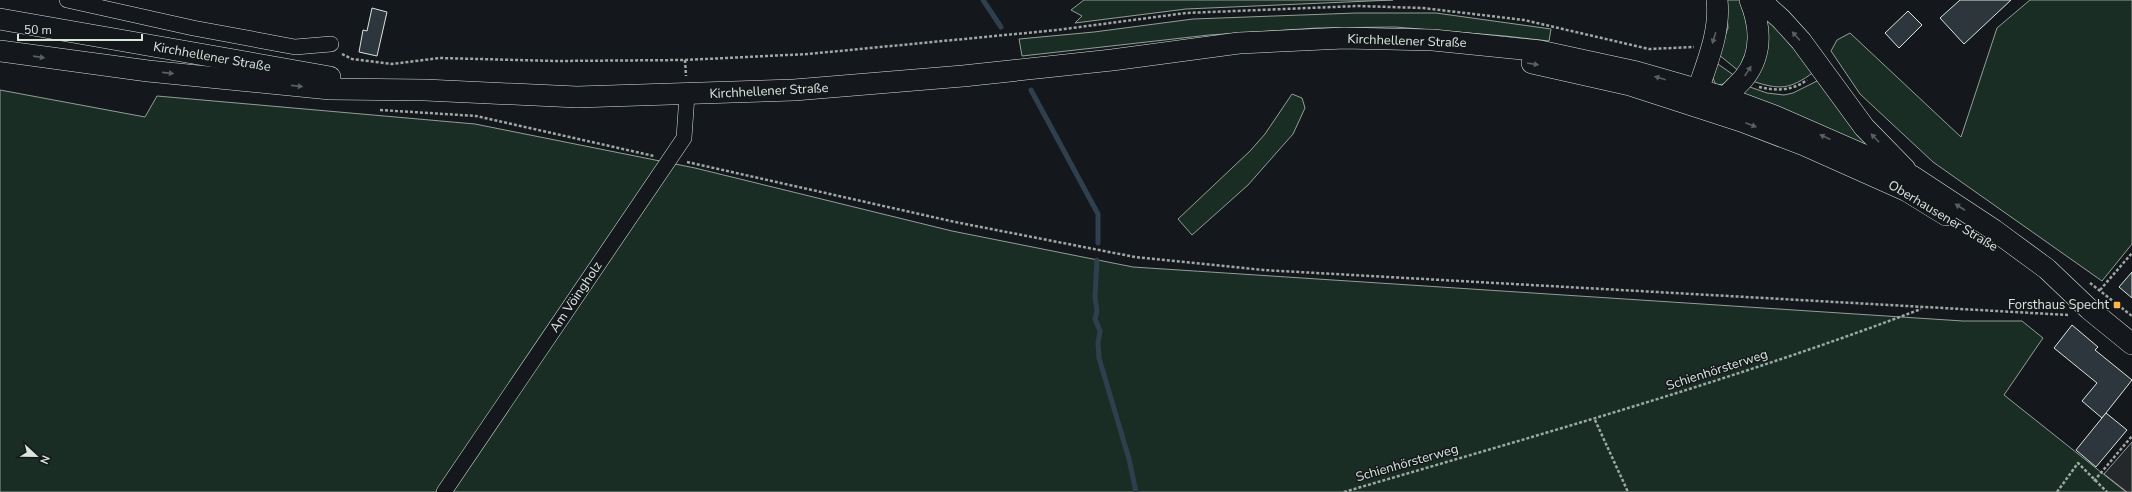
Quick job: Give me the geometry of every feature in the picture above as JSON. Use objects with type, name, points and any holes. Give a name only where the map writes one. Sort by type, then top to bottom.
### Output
[{"type":"main road","points":[[1696,96],[1716,34],[1719,12],[1717,0]]},
{"type":"main road","points":[[1719,104],[1744,78],[1756,58],[1760,40],[1755,12],[1750,0]]},
{"type":"main road","name":"Oberhausener Straße","points":[[1760,0],[1793,32],[1823,69],[1864,127],[1912,176]]},
{"type":"main road","name":"Kirchhellener Straße","points":[[0,19],[331,77],[425,90]]},
{"type":"main road","name":"Kirchhellener Straße","points":[[0,51],[148,71],[330,90],[425,90],[577,97],[687,95],[794,90],[963,76],[1112,60],[1240,54],[1331,52],[1397,53],[1482,56],[1538,64],[1623,83],[1696,96],[1719,104]]},
{"type":"main road","name":"Oberhausener Straße","points":[[1719,104],[1774,116],[1912,176],[1994,230],[2047,269],[2089,309],[2132,344]]},
{"type":"main road","name":"Oberhausener Straße","points":[[1719,104],[1804,145],[1907,191],[2003,251],[2042,280],[2089,309]]},
{"type":"street","name":"Kirchhellener Straße","points":[[67,0],[193,28],[295,47],[331,44]]},
{"type":"street","name":"Am Vöingholz","points":[[444,492],[684,138],[687,95]]},
{"type":"path","points":[[331,44],[342,55],[352,60],[382,64],[440,58],[556,61],[686,60],[808,54],[1057,30],[1186,14],[1357,6],[1423,8],[1524,20],[1649,49],[1693,46],[1709,53]]},
{"type":"path","points":[[1744,78],[1754,86],[1782,90],[1801,84],[1823,69]]},
{"type":"path","points":[[373,109],[476,116],[670,160],[696,163],[955,222],[1135,257],[1263,270],[1923,308]]},
{"type":"path","points":[[2132,253],[2100,290],[2118,303],[2132,316]]},
{"type":"path","name":"Schienhörsterweg","points":[[1344,492],[1595,420],[1750,371],[1923,308],[2064,314],[2069,316]]},
{"type":"path","points":[[1595,420],[1628,492]]},
{"type":"path","points":[[2094,481],[2132,436]]},
{"type":"path","points":[[2057,492],[2078,463],[2094,481],[2107,492]]},
{"type":"green space","points":[[1084,0],[1393,0],[1186,9],[1075,23],[1082,16],[1071,10]]},
{"type":"green space","points":[[1726,0],[1741,0],[1751,42],[1740,72],[1718,54],[1728,28]]},
{"type":"green space","points":[[2030,0],[2132,0],[2132,244],[2102,281],[1933,162],[1860,94],[1831,51],[1837,40],[1850,33],[1961,137],[1997,28]]},
{"type":"green space","points":[[1356,13],[1436,13],[1551,29],[1549,41],[1395,27],[1317,28],[1209,35],[1022,56],[1019,39],[1094,32],[1193,19]]},
{"type":"green space","points":[[1764,14],[1814,72],[1798,82],[1784,87],[1770,86],[1752,81]]},
{"type":"green space","points":[[1715,62],[1735,76],[1724,84],[1716,85],[1712,76]]},
{"type":"green space","points":[[1819,80],[1870,147],[1743,94],[1747,86],[1767,93],[1784,95],[1793,93]]},
{"type":"green space","points":[[0,90],[145,117],[157,96],[475,124],[695,168],[952,231],[1133,267],[1963,321],[2022,321],[2043,338],[2004,395],[2126,492],[0,492]]},
{"type":"green space","points":[[1292,94],[1302,98],[1305,108],[1293,134],[1248,185],[1192,235],[1178,219],[1250,151],[1265,134]]},
{"type":"shaded area","points":[[2132,442],[2132,492],[2127,492],[2104,474]]},
{"type":"building","points":[[1960,0],[2011,0],[1964,44],[1940,18]]},
{"type":"building","points":[[372,8],[387,12],[377,56],[359,52],[363,30],[367,31]]},
{"type":"building","points":[[1908,11],[1922,25],[1899,48],[1885,33]]},
{"type":"building","points":[[2132,272],[2132,298],[2119,287]]},
{"type":"building","points":[[2072,325],[2098,347],[2095,350],[2132,380],[2102,418],[2082,401],[2097,383],[2054,348]]},
{"type":"building","points":[[2106,413],[2127,430],[2096,467],[2076,450]]},
{"type":"waterway","points":[[983,0],[1001,27]]},
{"type":"waterway","points":[[1031,90],[1098,214],[1098,243]]},
{"type":"waterway","points":[[1097,260],[1095,297],[1097,311],[1095,319],[1100,331],[1098,343],[1099,358],[1129,459],[1136,492]]},
{"type":"place","name":"Forsthaus Specht","points":[[2117,305]]}]
